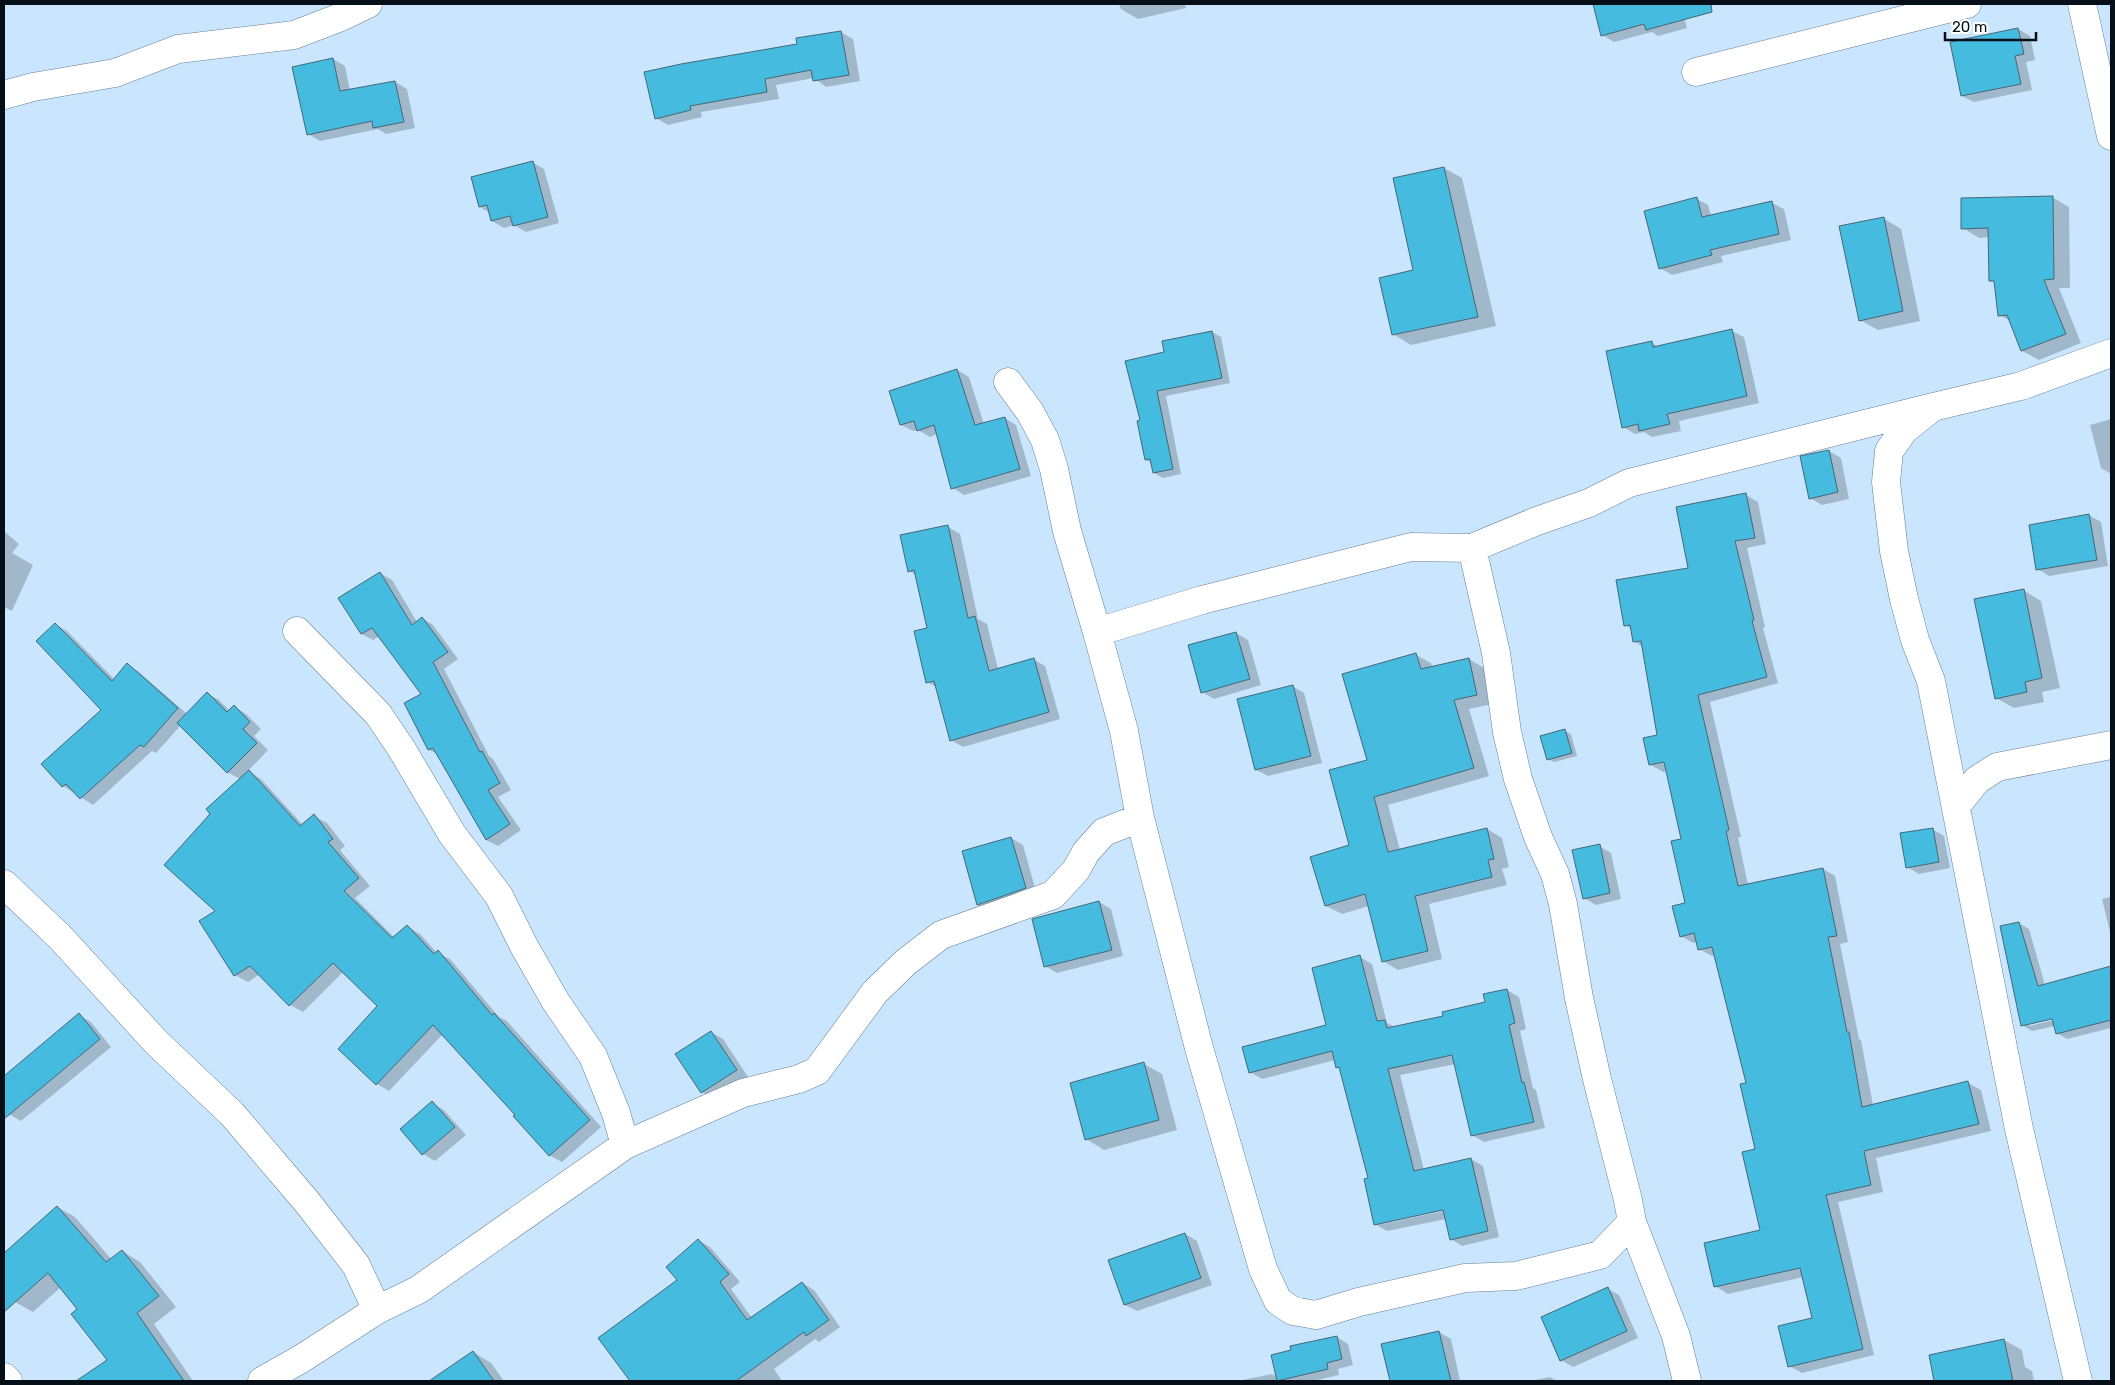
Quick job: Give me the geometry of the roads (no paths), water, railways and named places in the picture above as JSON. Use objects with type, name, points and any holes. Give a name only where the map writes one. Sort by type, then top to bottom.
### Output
[{"type":"street","points":[[4,95],[33,87],[115,72],[178,49],[294,35],[341,17],[368,4]]},
{"type":"street","points":[[1696,72],[1967,4]]},
{"type":"street","points":[[2082,4],[2111,136]]},
{"type":"street","points":[[1097,632],[1202,600],[1411,547],[1472,548],[1537,520],[1589,503],[1629,483],[2021,386],[2111,353]]},
{"type":"street","points":[[1008,382],[1030,412],[1045,440],[1054,469],[1067,531],[1124,731],[1140,818],[1196,1038],[1263,1269],[1278,1301],[1293,1311],[1316,1316],[1359,1302],[1465,1278],[1516,1276],[1600,1255],[1632,1222]]},
{"type":"street","points":[[1933,407],[1904,430],[1889,451],[1886,482],[1894,551],[1915,640],[1931,681],[2019,1129],[2078,1381]]},
{"type":"street","points":[[1472,548],[1496,653],[1507,732],[1518,779],[1538,837],[1555,874],[1559,889],[1595,1070],[1632,1222],[1676,1336],[1687,1381]]},
{"type":"street","points":[[297,632],[378,714],[401,748],[452,834],[499,896],[525,948],[556,1002],[593,1056],[616,1112],[625,1145]]},
{"type":"street","points":[[1956,806],[1977,780],[1997,767],[2111,745]]},
{"type":"street","points":[[262,1381],[301,1359],[377,1310],[418,1290],[625,1145],[743,1093],[799,1079],[818,1071],[875,992],[906,962],[941,935],[1053,895],[1076,870],[1086,852],[1104,832],[1140,818]]},
{"type":"street","points":[[4,884],[59,936],[156,1042],[238,1122],[307,1202],[356,1265],[377,1310]]},
{"type":"street","points":[[4,1377],[8,1381]]}]
